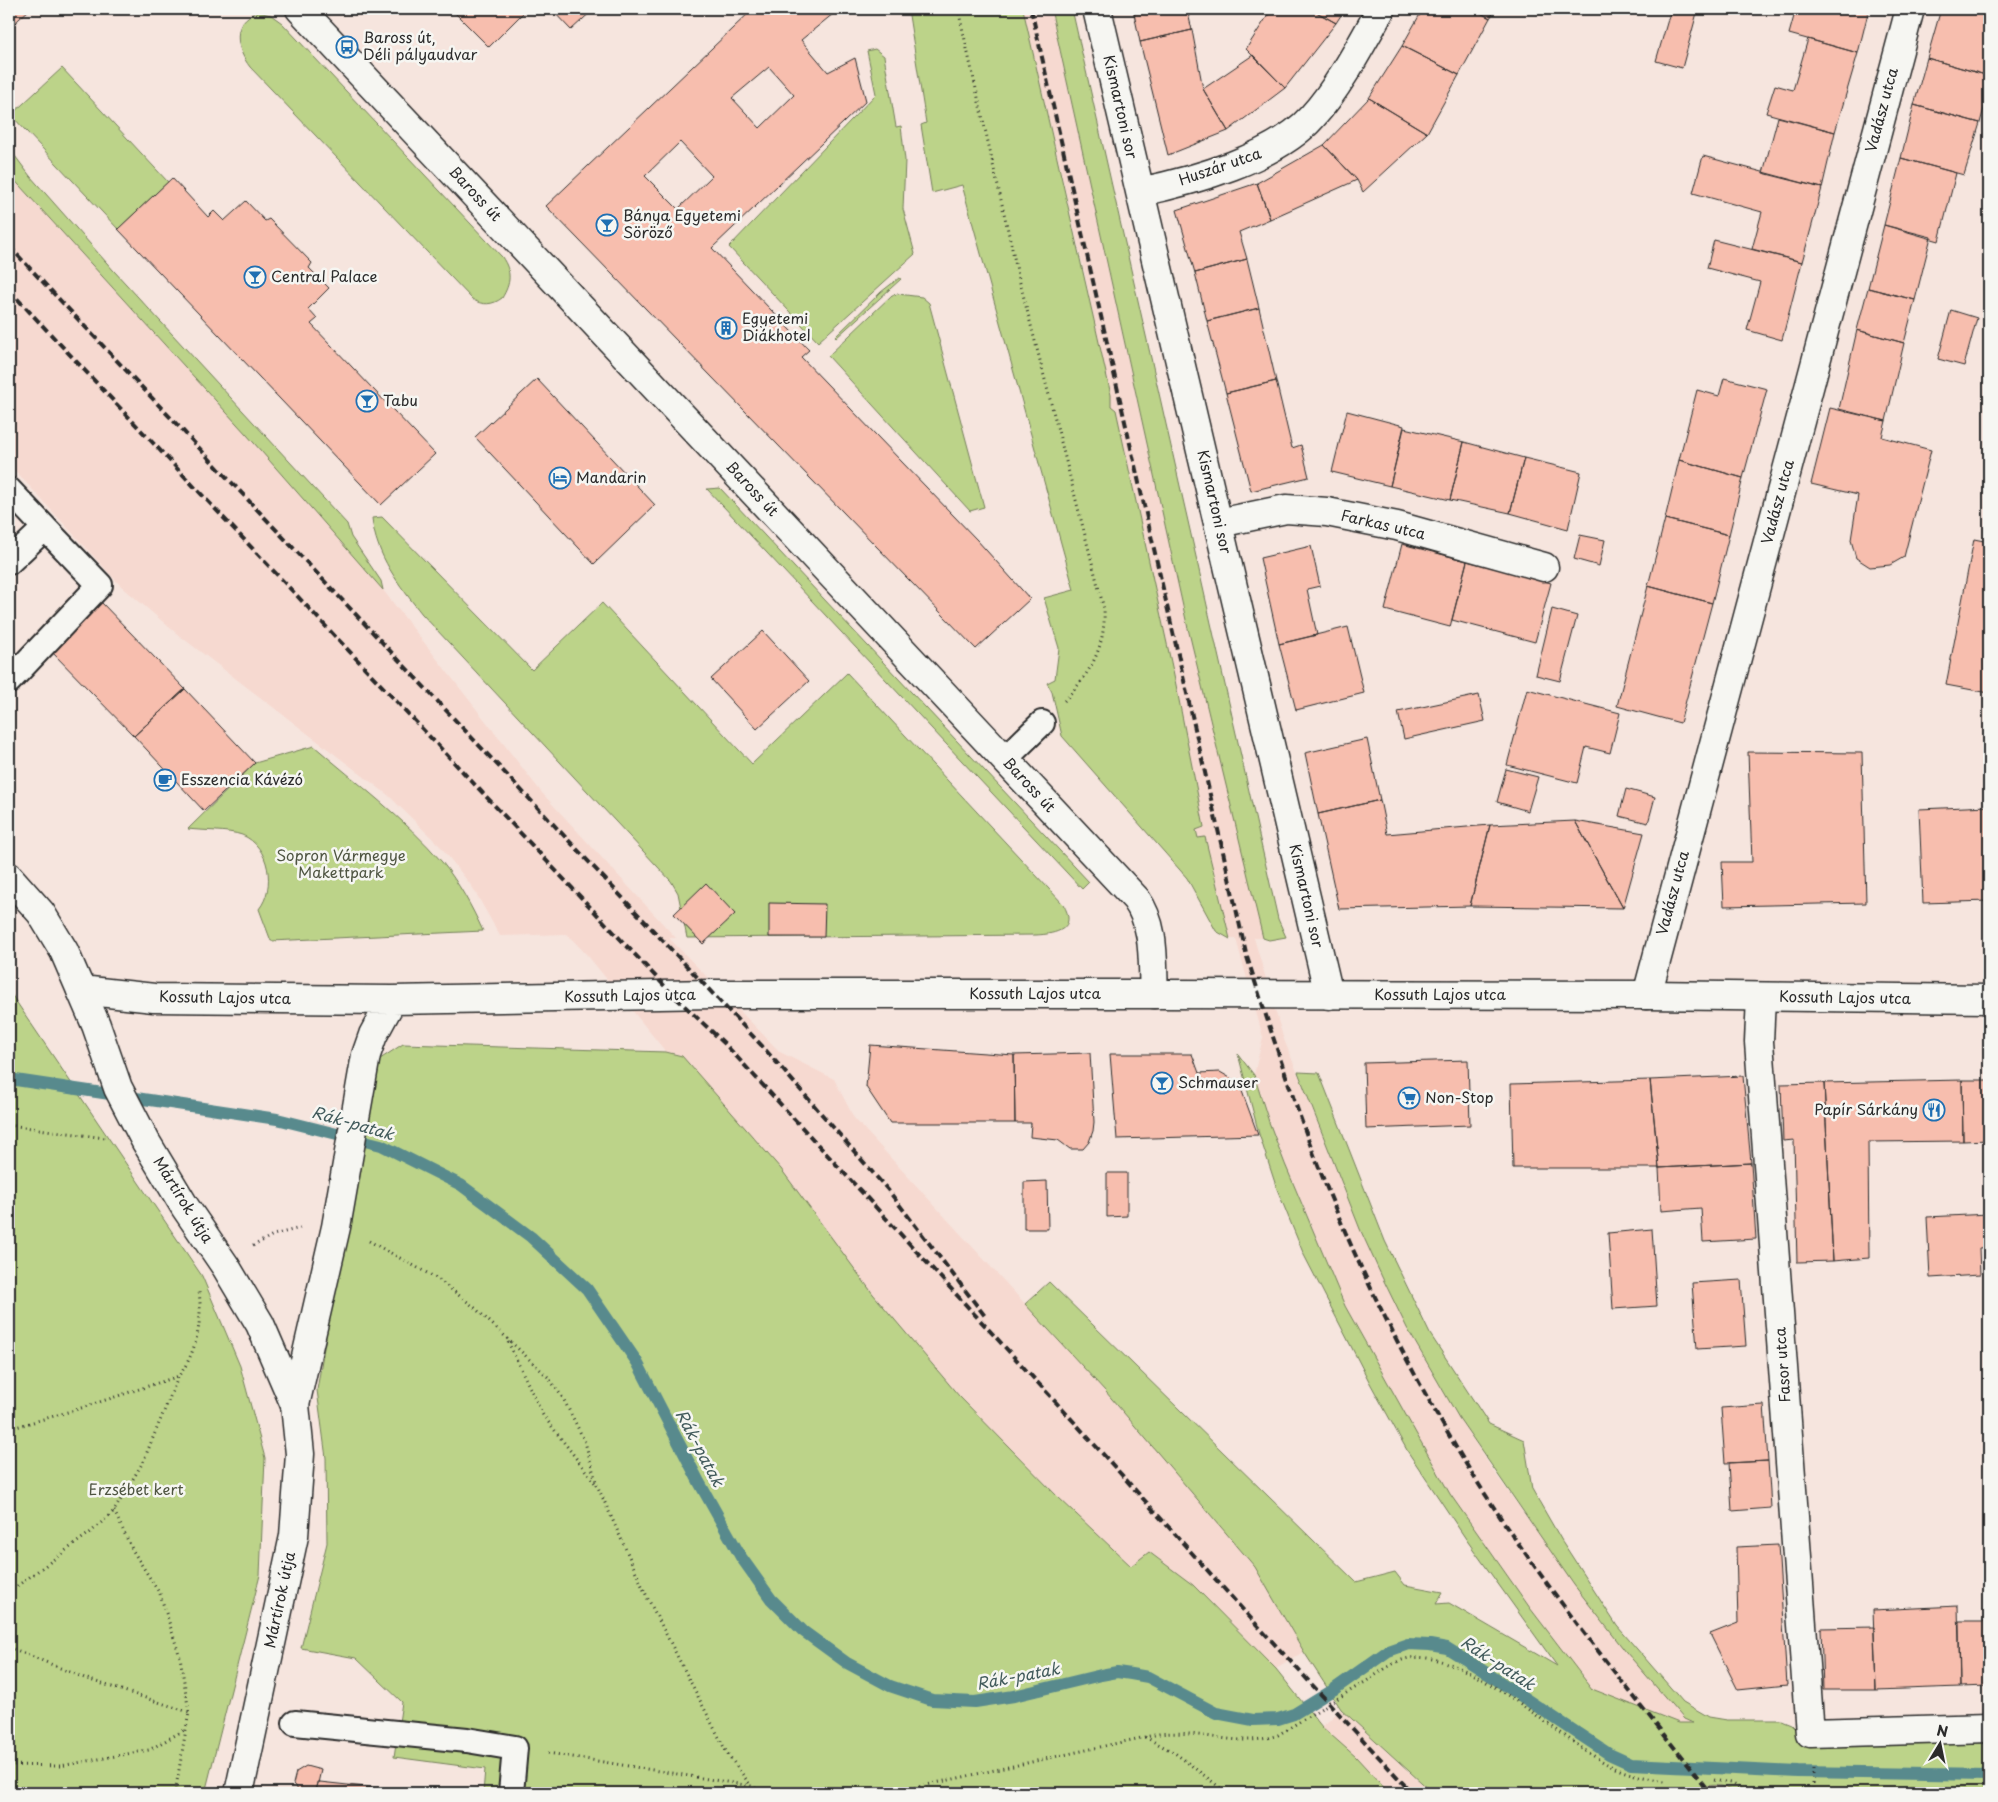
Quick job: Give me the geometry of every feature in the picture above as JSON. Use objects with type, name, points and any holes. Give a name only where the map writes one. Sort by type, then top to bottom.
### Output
[{"type":"street","name":"Baross út","points":[[300,9],[1141,906],[1151,933],[1154,994]]},
{"type":"street","name":"Kismartoni sor","points":[[1097,9],[1329,995]]},
{"type":"street","name":"Huszár utca","points":[[1140,192],[1221,170],[1271,149],[1311,118],[1352,59],[1381,9]]},
{"type":"street","name":"Vadász utca","points":[[1647,995],[1910,9]]},
{"type":"street","name":"Farkas utca","points":[[1219,522],[1286,509],[1327,512],[1397,526],[1544,567]]},
{"type":"street","name":"Mártírok útja","points":[[9,877],[41,913],[64,951],[81,990],[118,1088],[146,1142],[185,1207],[226,1267],[260,1324],[295,1405],[300,1454],[294,1536],[239,1793]]},
{"type":"street","name":"Kossuth Lajos utca","points":[[81,990],[154,998],[392,1000],[712,994],[1647,995],[1989,999]]},
{"type":"street","name":"Fasor utca","points":[[1761,997],[1759,1042],[1810,1733],[1989,1728]]},
{"type":"street","name":"Mártírok útja","points":[[295,1405],[336,1227],[366,1056],[372,1035],[392,1000]]},
{"type":"lane","points":[[9,490],[100,585],[9,681]]},
{"type":"lane","points":[[9,562],[45,528]]},
{"type":"lane","points":[[1005,759],[1042,723]]},
{"type":"lane","points":[[295,1723],[459,1740],[515,1748],[511,1793]]},
{"type":"path","points":[[958,9],[1018,275],[1104,610],[1102,641],[1093,665],[1074,690],[1042,723]]},
{"type":"path","points":[[9,1124],[106,1138]]},
{"type":"path","points":[[226,1267],[256,1243],[273,1234],[302,1227]]},
{"type":"path","points":[[368,1241],[438,1279],[474,1307],[548,1377],[563,1398],[585,1442],[597,1485],[648,1599],[727,1753],[751,1786]]},
{"type":"path","points":[[9,1592],[91,1532],[114,1511],[143,1462],[179,1376],[187,1365],[197,1332],[200,1309],[198,1284]]},
{"type":"path","points":[[506,1338],[543,1415],[597,1485]]},
{"type":"path","points":[[9,1428],[78,1409],[179,1376]]},
{"type":"path","points":[[114,1511],[133,1551],[160,1594],[180,1657],[189,1712],[175,1793]]},
{"type":"path","points":[[9,1646],[86,1680],[189,1712]]},
{"type":"path","points":[[890,1793],[1173,1732],[1246,1742],[1268,1739],[1278,1736],[1400,1661],[1428,1658],[1454,1665],[1472,1674],[1608,1765],[1632,1774],[1665,1781]]},
{"type":"path","points":[[9,1765],[60,1766],[149,1750],[186,1729]]},
{"type":"path","points":[[1145,1737],[1175,1753],[1227,1793]]},
{"type":"path","points":[[515,1748],[751,1786],[766,1793]]},
{"type":"path","points":[[1714,1780],[1730,1783],[1747,1793]]},
{"type":"shaded area","points":[[1023,9],[1051,9],[1186,620],[1262,929],[1263,938],[1254,938],[1283,1037],[1360,1229],[1382,1277],[1407,1328],[1459,1418],[1492,1469],[1599,1618],[1684,1719],[1695,1724],[1679,1723],[1592,1689],[1530,1608],[1450,1494],[1431,1463],[1345,1306],[1285,1164],[1254,1075],[1263,1037],[1236,939],[1230,939],[1205,837],[1198,838],[1195,830],[1204,827],[1176,685],[1116,410],[1111,406],[1085,275]]},
{"type":"shaded area","points":[[9,174],[247,435],[383,590],[542,793],[676,938],[669,938],[780,1052],[834,1079],[854,1118],[1106,1392],[1255,1567],[1304,1652],[1276,1669],[1193,1585],[1149,1552],[1131,1566],[1058,1497],[959,1396],[873,1294],[682,1056],[666,1052],[588,956],[567,934],[500,936],[473,888],[441,847],[388,795],[176,633],[120,585],[9,464]]},
{"type":"shaded area","points":[[1341,1709],[1433,1793],[1389,1793],[1356,1757],[1322,1727]]},
{"type":"shaded area","points":[[1717,1784],[1726,1787],[1733,1793],[1679,1793]]},
{"type":"green space","points":[[908,9],[1023,9],[1111,395],[1111,406],[1116,410],[1176,685],[1204,827],[1196,830],[1198,838],[1205,837],[1230,939],[1216,931],[1187,878],[1062,736],[1052,692],[1047,683],[1055,679],[1059,648],[1044,598],[1074,590],[962,185],[932,193],[921,125],[926,123]]},
{"type":"green space","points":[[1051,9],[1072,9],[1278,919],[1286,937],[1269,940],[1263,938],[1186,620]]},
{"type":"green space","points":[[258,12],[271,15],[282,23],[502,257],[509,273],[509,282],[502,298],[487,304],[472,299],[250,67],[241,52],[238,36],[239,29],[249,16]]},
{"type":"green space","points":[[875,49],[884,56],[896,127],[901,126],[905,160],[903,209],[915,254],[818,342],[729,247],[876,94],[867,51]]},
{"type":"green space","points":[[62,68],[168,182],[118,229],[11,115]]},
{"type":"green space","points":[[9,148],[30,176],[114,271],[347,524],[351,537],[381,581],[383,590],[247,435],[9,174]]},
{"type":"green space","points":[[899,278],[901,279],[835,337],[881,292]]},
{"type":"green space","points":[[892,295],[922,297],[929,303],[984,507],[970,511],[828,356]]},
{"type":"green space","points":[[720,488],[1089,882],[1082,889],[707,489]]},
{"type":"green space","points":[[382,517],[532,670],[602,603],[752,764],[847,673],[1063,904],[1067,912],[1067,925],[1058,931],[1036,935],[687,938],[678,893],[671,881],[422,614],[405,592],[390,569],[374,532],[372,518]]},
{"type":"green space","name":"Sopron Vármegye Makettpark","points":[[314,746],[428,846],[454,878],[470,904],[483,931],[271,941],[259,909],[267,890],[268,879],[267,868],[259,848],[251,840],[236,833],[188,829],[255,763]]},
{"type":"green space","name":"Erzsébet kert","points":[[9,991],[202,1276],[240,1366],[265,1458],[260,1575],[205,1793],[9,1793]]},
{"type":"green space","points":[[403,1044],[666,1052],[682,1056],[781,1169],[873,1294],[959,1396],[1058,1497],[1131,1566],[1149,1552],[1193,1585],[1276,1669],[1322,1727],[1356,1757],[1389,1793],[483,1793],[485,1769],[394,1757],[402,1702],[356,1658],[301,1648],[327,1543],[326,1458],[317,1390],[344,1228],[377,1061]]},
{"type":"green space","points":[[1238,1054],[1254,1075],[1285,1164],[1345,1306],[1450,1494],[1530,1608],[1592,1689],[1679,1723],[1693,1723],[1684,1719],[1626,1652],[1574,1585],[1459,1418],[1407,1328],[1382,1277],[1360,1229],[1298,1072],[1319,1073],[1385,1241],[1430,1334],[1489,1424],[1524,1440],[1532,1489],[1562,1541],[1617,1626],[1683,1702],[1709,1717],[1727,1720],[1781,1720],[1791,1724],[1798,1731],[1826,1743],[1989,1743],[1989,1793],[1733,1793],[1721,1786],[1714,1785],[1679,1793],[1433,1793],[1341,1709],[1304,1652],[1255,1567],[1106,1392],[1025,1304],[1049,1282],[1356,1582],[1395,1572],[1405,1585],[1443,1592],[1436,1604],[1449,1603],[1557,1666],[1468,1542],[1408,1452],[1370,1383],[1304,1255],[1277,1189],[1259,1134]]},
{"type":"building","points":[[9,9],[30,9],[9,28]]},
{"type":"building","points":[[451,9],[527,9],[489,47]]},
{"type":"building","points":[[551,9],[594,9],[571,30]]},
{"type":"building","name":"Egyetemi Diákhotel","points":[[753,9],[839,9],[801,40],[828,72],[855,58],[866,101],[712,248],[809,350],[801,357],[977,540],[1030,599],[976,649],[546,206]],"holes":[[[769,67],[794,95],[760,128],[732,98]],[[680,142],[712,176],[678,209],[645,176]]]},
{"type":"building","points":[[1133,9],[1187,9],[1192,30],[1140,42]]},
{"type":"building","points":[[1272,9],[1311,9],[1336,23],[1285,88],[1246,49]]},
{"type":"building","points":[[1311,9],[1345,9],[1336,23]]},
{"type":"building","points":[[1423,9],[1473,9],[1490,18],[1459,75],[1402,46]]},
{"type":"building","points":[[1473,9],[1496,9],[1490,18]]},
{"type":"building","points":[[1671,9],[1698,9],[1682,68],[1656,61]]},
{"type":"building","points":[[1796,9],[1869,9],[1858,53],[1789,34]]},
{"type":"building","points":[[1941,9],[1982,9],[1989,11],[1989,76],[1927,58]]},
{"type":"building","points":[[1192,30],[1203,89],[1228,131],[1168,155],[1140,42]]},
{"type":"building","points":[[1808,39],[1858,53],[1835,132],[1766,113],[1775,85],[1793,90]]},
{"type":"building","points":[[1402,46],[1459,75],[1427,133],[1369,98]]},
{"type":"building","points":[[1253,55],[1285,88],[1228,131],[1203,89]]},
{"type":"building","points":[[1927,58],[1989,76],[1989,90],[1980,123],[1914,105]]},
{"type":"building","points":[[1369,98],[1427,133],[1363,192],[1357,180],[1324,145]]},
{"type":"building","points":[[1914,105],[1980,123],[1964,175],[1901,158]]},
{"type":"building","points":[[1778,117],[1835,132],[1822,188],[1763,173]]},
{"type":"building","points":[[1324,145],[1357,180],[1270,219],[1257,183]]},
{"type":"building","points":[[1703,156],[1822,188],[1802,262],[1752,249],[1762,212],[1693,193]]},
{"type":"building","points":[[1901,158],[1956,173],[1939,241],[1884,225]]},
{"type":"building","points":[[172,178],[208,217],[214,211],[224,221],[246,201],[265,221],[269,219],[312,263],[309,268],[329,288],[308,309],[317,319],[311,324],[435,454],[381,505],[118,229]]},
{"type":"building","points":[[1257,183],[1270,219],[1239,232],[1247,259],[1195,273],[1177,210]]},
{"type":"building","points":[[1884,225],[1931,237],[1915,300],[1868,288]]},
{"type":"building","points":[[1714,240],[1802,262],[1782,340],[1747,330],[1760,282],[1707,268]]},
{"type":"building","points":[[1247,259],[1259,308],[1207,321],[1195,273]]},
{"type":"building","points":[[1868,288],[1915,300],[1904,343],[1857,330]]},
{"type":"building","points":[[1259,308],[1276,381],[1226,393],[1207,321]]},
{"type":"building","points":[[1951,310],[1977,318],[1964,366],[1938,359]]},
{"type":"building","points":[[1857,330],[1904,343],[1886,421],[1839,409]]},
{"type":"building","points":[[1724,378],[1767,389],[1743,478],[1679,460],[1697,390],[1719,396]]},
{"type":"building","points":[[537,379],[655,505],[594,564],[475,437]]},
{"type":"building","points":[[1276,381],[1292,448],[1301,445],[1309,477],[1251,491],[1226,393]]},
{"type":"building","points":[[1830,408],[1886,421],[1882,437],[1931,450],[1904,557],[1890,565],[1870,567],[1856,558],[1851,540],[1858,495],[1811,484]]},
{"type":"building","points":[[1347,411],[1404,426],[1390,486],[1332,472]]},
{"type":"building","points":[[1404,428],[1464,442],[1450,500],[1390,486]]},
{"type":"building","points":[[1464,442],[1524,458],[1510,513],[1450,500]]},
{"type":"building","points":[[1524,458],[1581,472],[1568,529],[1510,513]]},
{"type":"building","points":[[1679,460],[1743,478],[1729,535],[1665,519]]},
{"type":"building","points":[[1665,519],[1729,535],[1712,603],[1648,586]]},
{"type":"building","points":[[1580,535],[1605,540],[1599,566],[1574,559]]},
{"type":"building","points":[[1974,539],[1989,542],[1989,693],[1946,685]]},
{"type":"building","points":[[1402,544],[1467,561],[1450,627],[1385,610]]},
{"type":"building","points":[[1311,546],[1320,586],[1307,589],[1317,635],[1279,644],[1260,558]]},
{"type":"building","points":[[1467,561],[1551,583],[1535,642],[1452,620]]},
{"type":"building","points":[[1648,586],[1712,603],[1680,723],[1617,706]]},
{"type":"building","points":[[100,601],[185,689],[134,736],[50,650]]},
{"type":"building","points":[[1552,609],[1577,616],[1560,681],[1536,675]]},
{"type":"building","points":[[1348,627],[1364,693],[1296,710],[1279,644]]},
{"type":"building","points":[[763,631],[809,681],[757,729],[711,679]]},
{"type":"building","points":[[185,689],[255,763],[204,811],[134,736]]},
{"type":"building","points":[[1527,689],[1620,713],[1610,753],[1586,747],[1577,783],[1507,765]]},
{"type":"building","points":[[1479,695],[1485,721],[1404,739],[1398,712]]},
{"type":"building","points":[[1367,739],[1380,800],[1318,814],[1305,753]]},
{"type":"building","points":[[1748,752],[1862,753],[1866,903],[1724,906],[1722,862],[1752,862]]},
{"type":"building","points":[[1506,769],[1538,777],[1528,811],[1497,802]]},
{"type":"building","points":[[1626,789],[1655,797],[1648,823],[1619,816]]},
{"type":"building","points":[[1380,800],[1387,834],[1490,825],[1470,906],[1339,909],[1318,814]]},
{"type":"building","points":[[1989,806],[1989,901],[1923,903],[1919,809]]},
{"type":"building","points":[[1575,821],[1623,908],[1470,906],[1490,825]]},
{"type":"building","points":[[1575,821],[1644,833],[1623,908]]},
{"type":"building","points":[[706,883],[735,914],[703,944],[674,914]]},
{"type":"building","points":[[769,903],[825,904],[824,937],[769,937]]},
{"type":"building","points":[[870,1045],[1014,1055],[1015,1123],[890,1123],[866,1087]]},
{"type":"building","points":[[1090,1053],[1094,1122],[1089,1142],[1083,1149],[1070,1149],[1058,1140],[1030,1137],[1031,1123],[1015,1123],[1014,1055]]},
{"type":"building","points":[[1110,1054],[1192,1054],[1199,1073],[1220,1072],[1239,1083],[1258,1135],[1117,1139]]},
{"type":"building","points":[[1468,1060],[1470,1125],[1366,1129],[1364,1063]]},
{"type":"building","points":[[1743,1076],[1751,1163],[1659,1168],[1650,1080]]},
{"type":"building","points":[[1650,1080],[1659,1168],[1513,1168],[1511,1084]]},
{"type":"building","points":[[1962,1080],[1963,1141],[1868,1142],[1869,1258],[1833,1261],[1824,1083]]},
{"type":"building","points":[[1962,1080],[1989,1080],[1989,1140],[1963,1141]]},
{"type":"building","points":[[1824,1083],[1833,1261],[1797,1262],[1794,1140],[1783,1141],[1781,1084]]},
{"type":"building","points":[[1751,1163],[1756,1239],[1703,1242],[1701,1208],[1661,1211],[1659,1168]]},
{"type":"building","points":[[1107,1173],[1127,1173],[1127,1216],[1107,1217]]},
{"type":"building","points":[[1047,1181],[1048,1229],[1024,1229],[1024,1182]]},
{"type":"building","points":[[1989,1214],[1989,1247],[1979,1248],[1980,1275],[1930,1278],[1927,1217]]},
{"type":"building","points":[[1652,1229],[1657,1306],[1613,1309],[1608,1233]]},
{"type":"building","points":[[1741,1280],[1746,1346],[1697,1349],[1692,1283]]},
{"type":"building","points":[[1764,1405],[1768,1461],[1725,1463],[1721,1408]]},
{"type":"building","points":[[1768,1461],[1771,1508],[1732,1511],[1729,1463]]},
{"type":"building","points":[[1778,1545],[1787,1685],[1738,1690],[1710,1634],[1738,1623],[1736,1547]]},
{"type":"building","points":[[1958,1606],[1960,1687],[1876,1690],[1873,1610]]},
{"type":"building","points":[[1959,1621],[1989,1621],[1989,1686],[1960,1687]]},
{"type":"building","points":[[1874,1627],[1876,1690],[1823,1690],[1821,1628]]},
{"type":"building","points":[[306,1766],[321,1770],[316,1792],[301,1793],[293,1784],[296,1772]]},
{"type":"building","points":[[317,1782],[320,1782],[421,1793],[315,1793]]},
{"type":"waterway","name":"Rák-patak","points":[[9,1079],[277,1119],[381,1145],[461,1185],[531,1237],[587,1289],[637,1362],[699,1482],[741,1557],[771,1599],[803,1631],[847,1663],[890,1686],[932,1700],[975,1702],[1014,1696],[1117,1672],[1148,1677],[1216,1713],[1253,1720],[1278,1719],[1294,1714],[1333,1690],[1388,1651],[1408,1644],[1430,1645],[1447,1648],[1609,1754],[1631,1764],[1798,1772],[1989,1775]]},
{"type":"railway","points":[[1031,9],[1247,957],[1315,1157],[1354,1252],[1382,1311],[1460,1454],[1518,1543],[1580,1628],[1710,1793]]},
{"type":"railway","points":[[9,246],[763,1047],[888,1190],[985,1316]]},
{"type":"railway","points":[[9,290],[673,995],[724,1043],[1075,1423],[1245,1612],[1412,1793]]},
{"type":"place","name":"Baross út, Déli pályaudvar","points":[[347,47]]},
{"type":"place","name":"Bánya Egyetemi Söröző","points":[[607,225]]},
{"type":"place","name":"Central Palace","points":[[255,277]]},
{"type":"place","name":"Egyetemi Diákhotel","points":[[726,328]]},
{"type":"place","name":"Tabu","points":[[367,401]]},
{"type":"place","name":"Mandarin","points":[[560,478]]},
{"type":"place","name":"Esszencia Kávézó","points":[[165,780]]},
{"type":"place","name":"Schmauser","points":[[1162,1083]]},
{"type":"place","name":"Non-Stop","points":[[1409,1098]]},
{"type":"place","name":"Papír Sárkány","points":[[1934,1110]]}]
